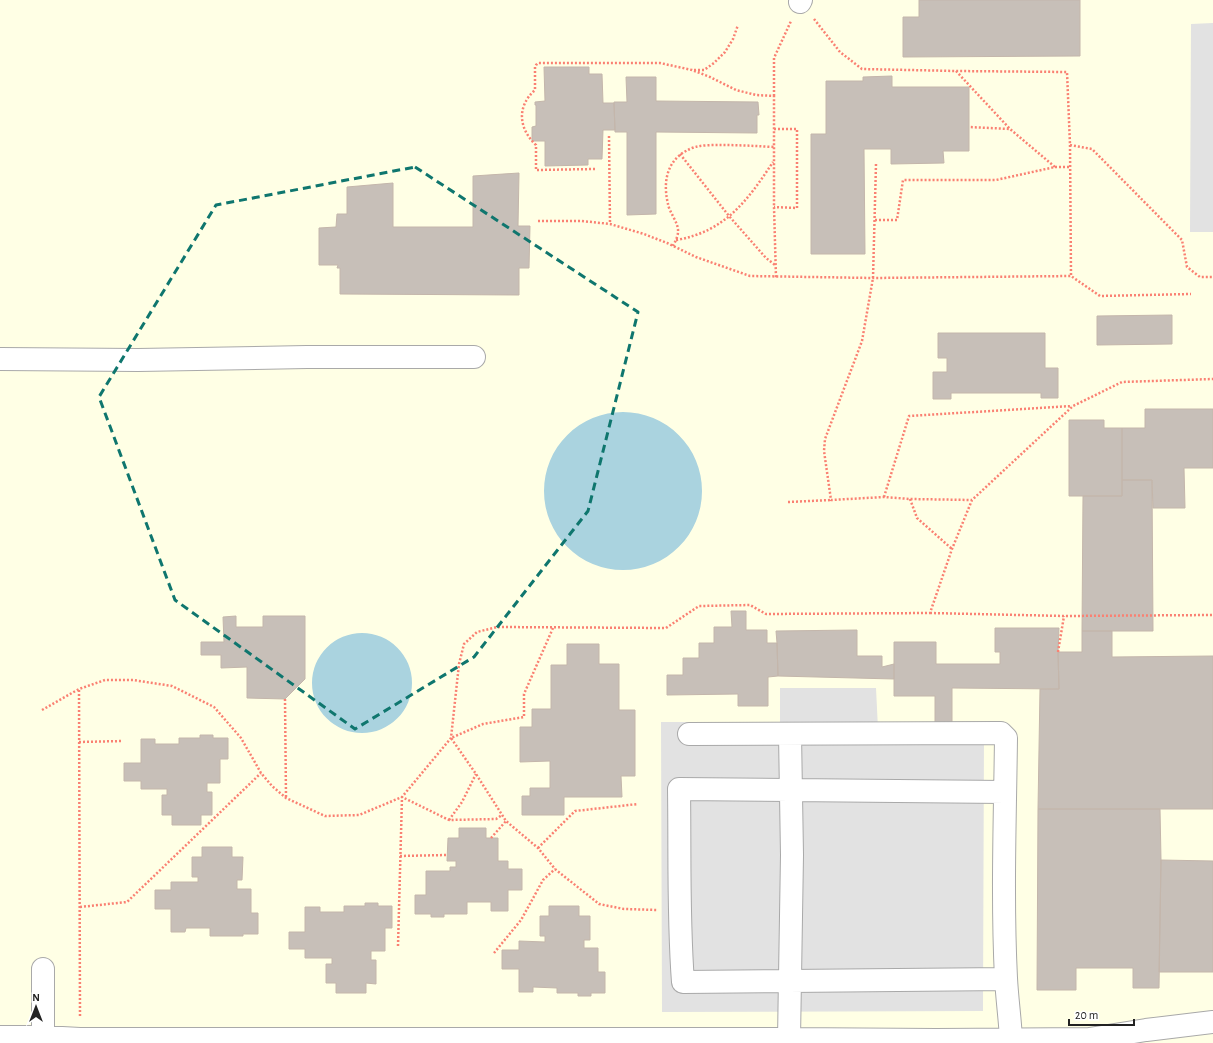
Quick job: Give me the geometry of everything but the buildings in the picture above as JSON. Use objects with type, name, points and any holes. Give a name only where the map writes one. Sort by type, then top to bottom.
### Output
[{"type":"street","points":[[0,359],[138,360],[307,356],[474,357]]},
{"type":"street","points":[[689,734],[1001,733],[1006,738],[1004,854],[1006,979],[1011,1039]]},
{"type":"street","points":[[790,734],[792,862],[790,1039]]},
{"type":"street","points":[[1006,792],[679,789],[679,920],[683,982],[1006,979]]},
{"type":"street","points":[[42,969],[43,1040]]},
{"type":"street","points":[[0,1037],[43,1040],[80,1039],[209,1041],[790,1039],[870,1041],[1011,1039],[1095,1041],[1146,1030],[1213,1022]]},
{"type":"path","points":[[776,278],[774,207],[774,58],[801,1],[840,52],[862,69],[1067,72],[1070,145],[1071,276]]},
{"type":"path","points":[[692,70],[704,70],[714,63],[725,52],[733,39],[738,25]]},
{"type":"path","points":[[595,168],[536,170],[536,145],[524,131],[522,112],[525,103],[535,90],[536,65],[543,62],[660,64],[692,70],[710,76],[736,90],[756,95],[774,96]]},
{"type":"path","points":[[956,71],[1010,129],[1055,167]]},
{"type":"path","points":[[969,127],[1010,129]]},
{"type":"path","points":[[774,129],[797,129],[797,208],[774,207]]},
{"type":"path","points":[[609,136],[610,224]]},
{"type":"path","points":[[673,246],[678,233],[678,228],[668,206],[666,195],[666,175],[672,163],[680,154],[695,147],[713,145],[774,147]]},
{"type":"path","points":[[1070,145],[1092,149],[1182,240],[1187,267],[1200,277],[1213,277]]},
{"type":"path","points":[[680,154],[729,216],[766,258],[776,265]]},
{"type":"path","points":[[676,240],[698,234],[715,226],[741,207],[774,161]]},
{"type":"path","points":[[831,500],[824,451],[825,440],[862,341],[873,278],[876,164]]},
{"type":"path","points":[[875,220],[897,220],[902,180],[996,180],[1055,167],[1069,167]]},
{"type":"path","points":[[538,221],[582,221],[610,224],[644,234],[696,257],[750,276],[776,278],[1071,276],[1100,296],[1191,294]]},
{"type":"path","points":[[930,613],[952,549],[972,500],[1073,406],[1122,382],[1213,379]]},
{"type":"path","points":[[884,497],[909,416],[1073,406]]},
{"type":"path","points":[[788,502],[884,497],[972,500]]},
{"type":"path","points":[[910,499],[917,518],[952,549]]},
{"type":"path","points":[[660,910],[624,908],[599,904],[555,869],[538,848],[506,821],[451,738],[459,664],[464,644],[477,632],[497,627],[666,628],[699,606],[750,605],[766,614],[930,613],[1064,616],[1213,615]]},
{"type":"path","points":[[1058,652],[1064,616]]},
{"type":"path","points":[[42,710],[79,689],[105,680],[133,680],[172,686],[214,707],[241,738],[261,773],[272,786],[286,798],[325,816],[359,815],[402,797],[451,738],[483,724],[524,717],[524,694],[554,628]]},
{"type":"path","points":[[79,689],[80,1021]]},
{"type":"path","points":[[285,699],[286,798]]},
{"type":"path","points":[[79,742],[123,741]]},
{"type":"path","points":[[80,908],[127,902],[261,773]]},
{"type":"path","points":[[449,820],[462,802],[476,774]]},
{"type":"path","points":[[402,797],[449,820],[496,819],[502,815]]},
{"type":"path","points":[[398,946],[402,797]]},
{"type":"path","points":[[538,848],[575,811],[638,804]]},
{"type":"path","points":[[491,838],[506,821]]},
{"type":"path","points":[[400,856],[447,855]]},
{"type":"path","points":[[494,953],[521,920],[543,880],[555,869]]},
{"type":"highlighted area","points":[[415,167],[638,312],[588,511],[474,657],[355,729],[175,600],[99,397],[216,205]]},
{"type":"shaded area","points":[[0,0],[1213,0],[1213,1043],[0,1043]]},
{"type":"shaded area","points":[[1213,23],[1213,232],[1190,232],[1191,24]]},
{"type":"shaded area","points":[[780,688],[876,688],[878,729],[984,730],[983,1011],[662,1012],[661,722],[780,722]]},
{"type":"water","points":[[631,412],[646,415],[660,421],[679,435],[689,447],[699,468],[702,491],[699,514],[689,535],[679,547],[667,557],[646,567],[631,570],[615,570],[600,567],[579,557],[567,547],[557,535],[547,514],[545,506],[544,483],[547,468],[557,447],[567,435],[579,425],[600,415],[608,413]]},
{"type":"water","points":[[362,633],[381,636],[398,647],[409,664],[412,683],[409,702],[398,719],[381,730],[362,733],[343,730],[326,719],[315,702],[312,683],[315,664],[326,647],[343,636]]}]
